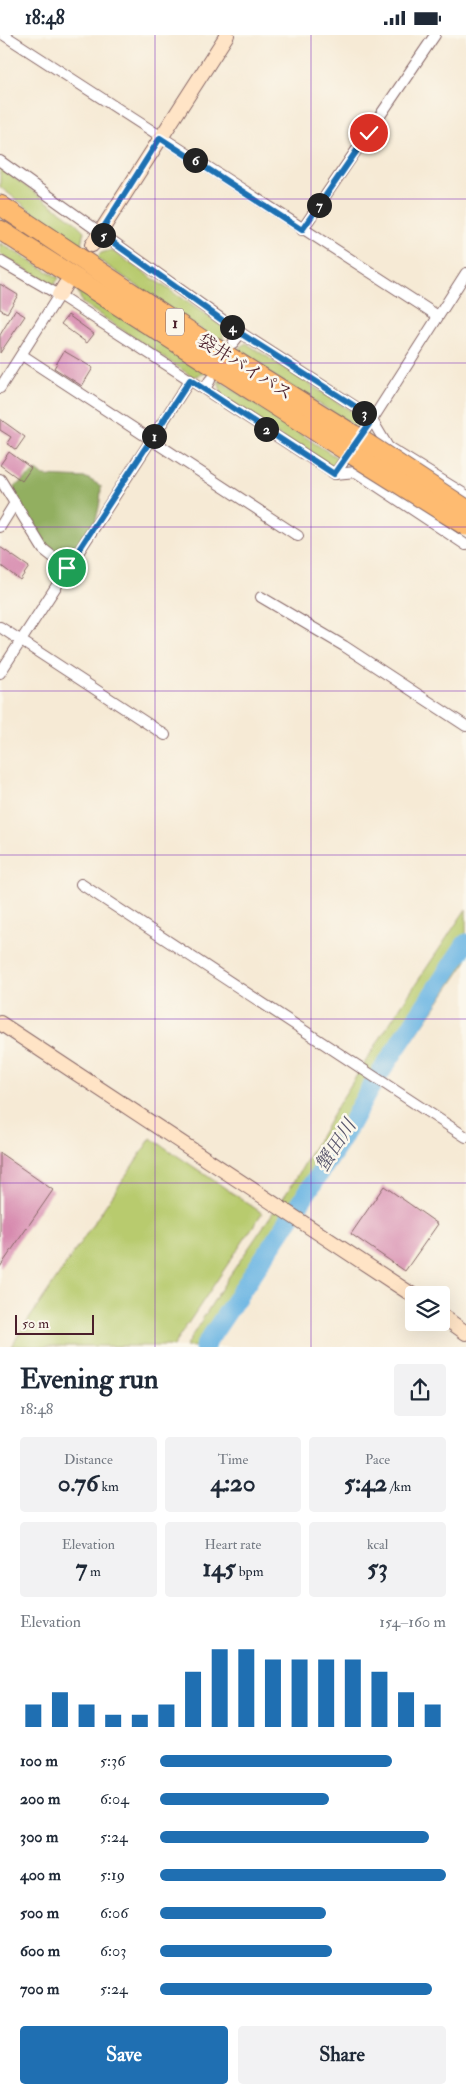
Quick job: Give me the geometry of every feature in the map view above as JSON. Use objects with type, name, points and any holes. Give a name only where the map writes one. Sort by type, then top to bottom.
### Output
[{"type":"highway","name":"袋井バイパス","points":[[0,205],[207,343],[466,526]]},
{"type":"highway","name":"袋井バイパス","points":[[0,230],[349,443],[466,509]]},
{"type":"street","points":[[4,35],[302,230],[438,316]]},
{"type":"street","points":[[92,245],[228,35]]},
{"type":"street","points":[[302,230],[435,35]]},
{"type":"street","points":[[0,161],[240,333],[356,407],[372,420],[388,447],[466,495]]},
{"type":"street","points":[[0,261],[62,290],[190,380],[207,385],[334,474],[356,472],[466,545]]},
{"type":"street","points":[[334,474],[372,420],[466,273]]},
{"type":"street","points":[[0,388],[62,290]]},
{"type":"street","points":[[234,343],[240,333]]},
{"type":"street","points":[[22,355],[298,536]]},
{"type":"street","points":[[0,673],[190,380]]},
{"type":"street","points":[[0,479],[43,549],[67,568]]},
{"type":"street","points":[[0,527],[15,503]]},
{"type":"street","points":[[261,597],[344,647],[466,726]]},
{"type":"street","points":[[0,627],[165,735]]},
{"type":"street","points":[[81,884],[466,1137]]},
{"type":"street","points":[[0,1023],[405,1290]]},
{"type":"street","points":[[450,1321],[466,1333]]},
{"type":"green space","points":[[0,168],[73,220],[84,231],[80,248],[0,187]]},
{"type":"green space","points":[[0,243],[59,278],[53,286],[0,254]]},
{"type":"green space","points":[[111,250],[222,326],[224,345],[96,258],[101,253]]},
{"type":"green space","points":[[77,288],[206,373],[193,377],[82,303]]},
{"type":"green space","points":[[246,343],[360,417],[358,428],[235,352]]},
{"type":"green space","points":[[218,380],[342,461],[331,472],[222,395]]},
{"type":"green space","points":[[37,470],[44,476],[87,478],[101,486],[97,515],[90,534],[77,549],[69,554],[54,558],[18,504],[14,487]]},
{"type":"green space","points":[[466,909],[466,962],[369,1104],[213,1346],[185,1347],[228,1278],[294,1182],[338,1105],[393,1018]]},
{"type":"green space","points":[[151,1138],[262,1213],[173,1346],[11,1346]]},
{"type":"building","points":[[0,284],[18,295],[7,313],[0,309]]},
{"type":"building","points":[[15,310],[25,316],[0,353],[0,335]]},
{"type":"building","points":[[68,315],[94,334],[87,343],[61,324]]},
{"type":"building","points":[[64,351],[93,368],[82,386],[54,368]]},
{"type":"building","points":[[0,419],[25,437],[16,450],[7,443],[11,437],[0,430]]},
{"type":"building","points":[[9,452],[31,468],[22,481],[0,465]]},
{"type":"building","points":[[0,547],[29,567],[20,580],[0,565]]},
{"type":"building","points":[[0,1153],[53,1190],[0,1267]]},
{"type":"building","points":[[384,1186],[438,1224],[405,1271],[351,1234]]},
{"type":"waterway","name":"蟹田川","points":[[204,1347],[340,1143],[369,1090],[466,943]]},
{"type":"route","points":[[67,568],[190,380],[334,474],[372,420],[356,407],[240,333],[100,233],[160,138],[302,230],[369,133]]}]
